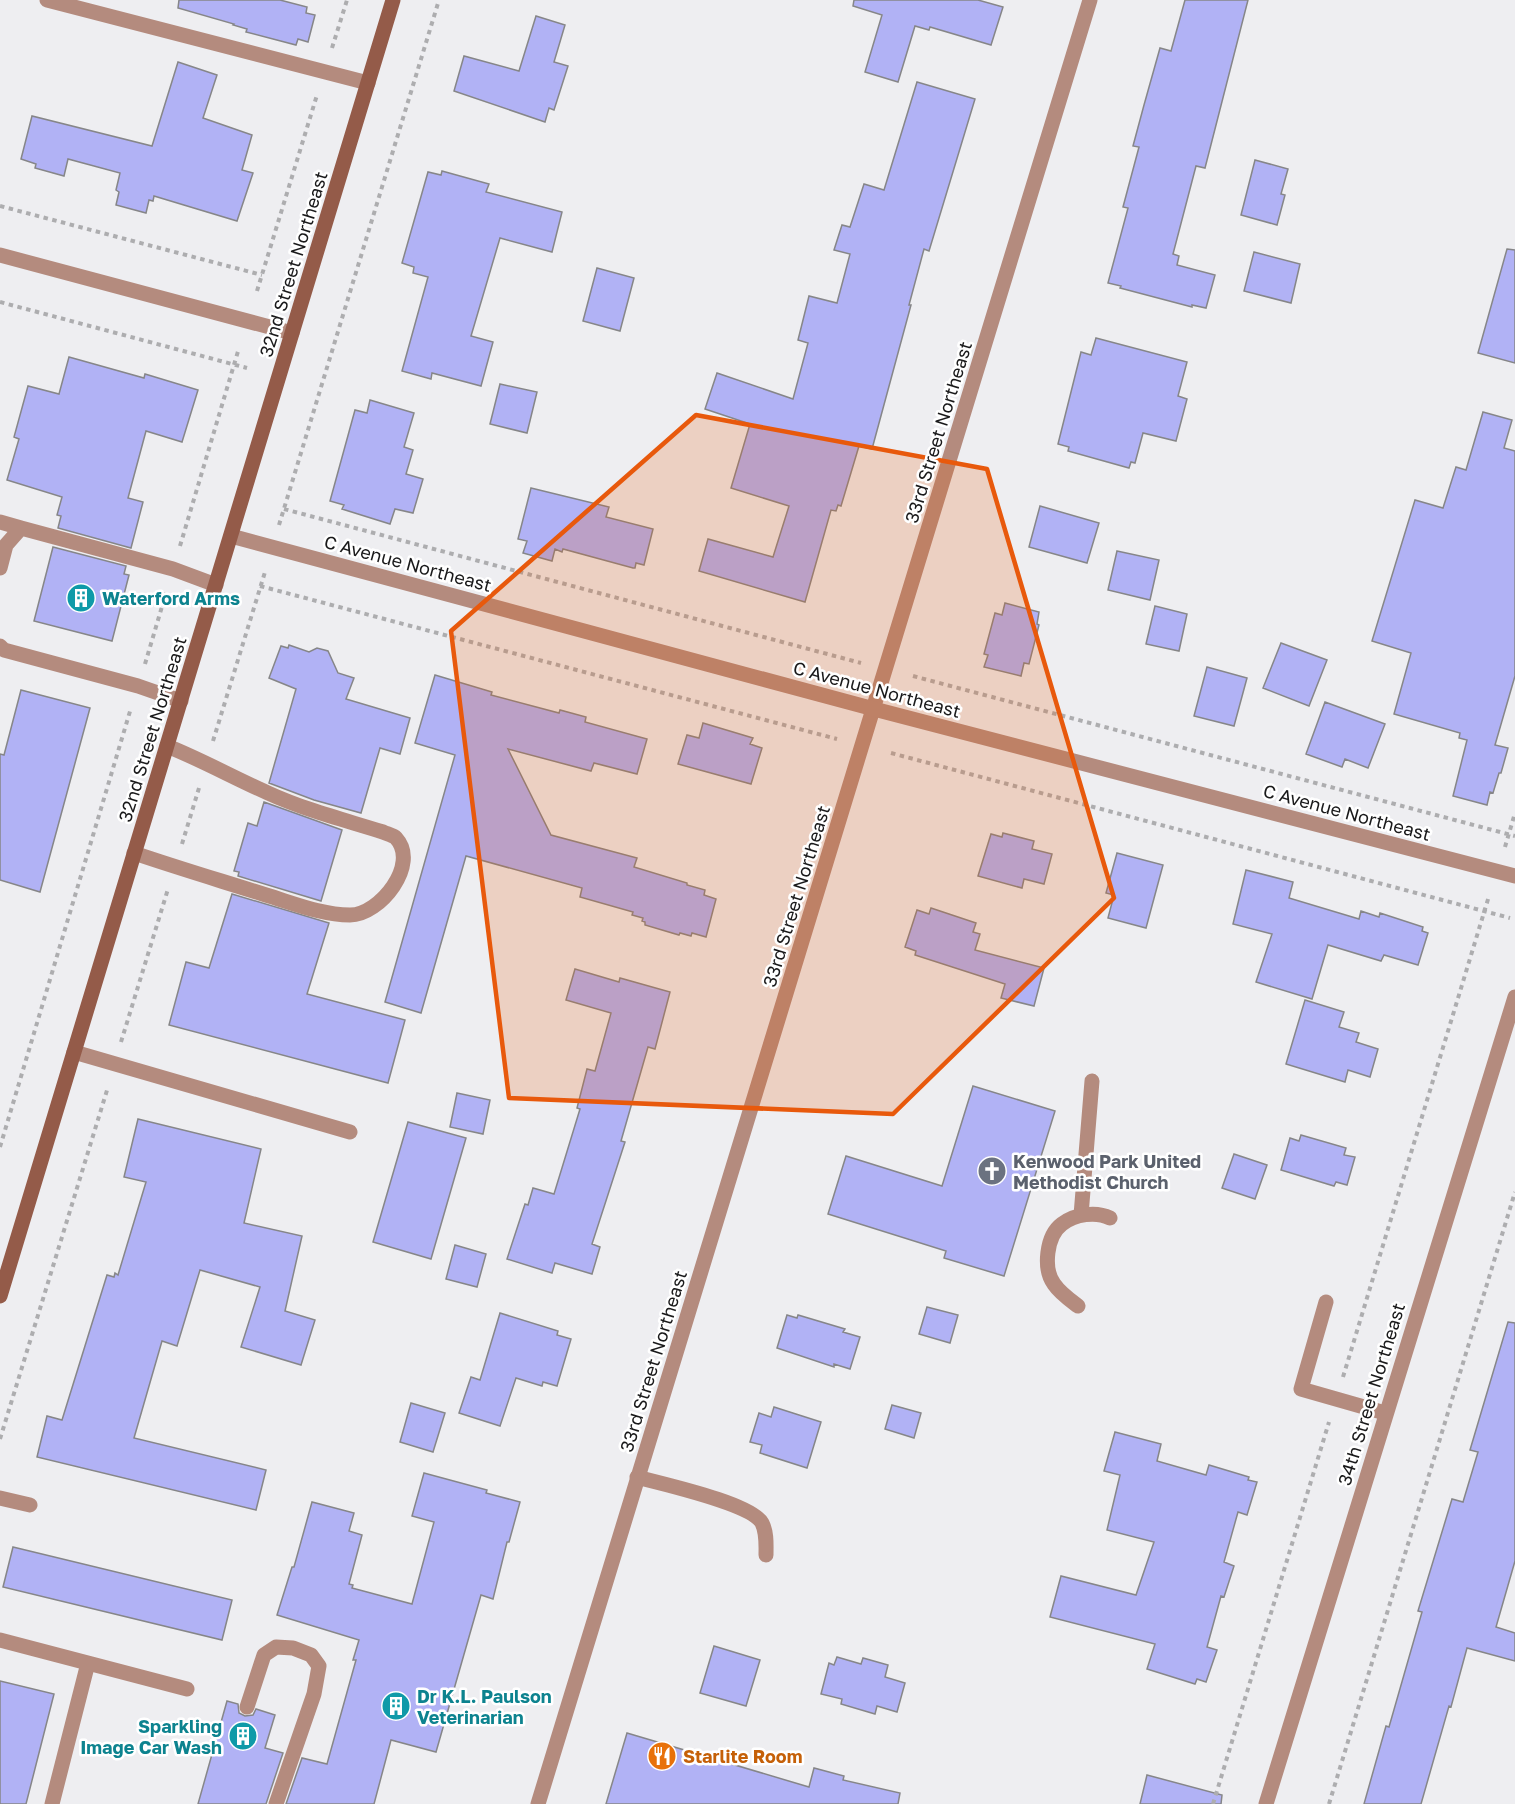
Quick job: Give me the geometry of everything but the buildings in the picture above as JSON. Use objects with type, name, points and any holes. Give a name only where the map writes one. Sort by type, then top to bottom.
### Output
[{"type":"main road","name":"32nd Street Northeast","points":[[0,1296],[393,0]]},
{"type":"street","points":[[47,0],[368,83]]},
{"type":"street","name":"33rd Street Northeast","points":[[538,1804],[1090,0]]},
{"type":"street","points":[[0,255],[292,333]]},
{"type":"street","points":[[0,522],[173,568],[216,585]]},
{"type":"street","points":[[0,568],[6,545],[21,528]]},
{"type":"street","name":"C Avenue Northeast","points":[[231,536],[874,709],[1515,876]]},
{"type":"street","points":[[0,646],[4,650],[181,701]]},
{"type":"street","points":[[134,853],[316,910],[351,915],[373,909],[398,880],[402,865],[401,848],[395,838],[383,832],[294,804],[267,793],[207,762],[167,746]]},
{"type":"street","name":"34th Street Northeast","points":[[1266,1804],[1515,997]]},
{"type":"street","points":[[74,1052],[350,1132]]},
{"type":"street","points":[[1081,1215],[1092,1080]]},
{"type":"street","points":[[1078,1306],[1053,1284],[1046,1265],[1050,1244],[1061,1224],[1081,1215],[1101,1213],[1110,1218]]},
{"type":"street","points":[[1326,1302],[1301,1389],[1386,1413]]},
{"type":"street","points":[[637,1477],[752,1512],[762,1522],[766,1537],[766,1555]]},
{"type":"street","points":[[0,1498],[30,1505]]},
{"type":"street","points":[[0,1640],[187,1689]]},
{"type":"street","points":[[0,1653],[22,1647]]},
{"type":"street","points":[[247,1707],[264,1655],[276,1647],[293,1648],[311,1655],[319,1666],[314,1694],[276,1804]]},
{"type":"street","points":[[52,1804],[88,1663]]},
{"type":"path","points":[[257,291],[347,0]]},
{"type":"path","points":[[279,525],[439,0]]},
{"type":"path","points":[[0,206],[262,275]]},
{"type":"path","points":[[0,302],[247,368]]},
{"type":"path","points":[[0,1147],[239,348]]},
{"type":"path","points":[[284,510],[862,663]]},
{"type":"path","points":[[0,1439],[265,572]]},
{"type":"path","points":[[260,586],[838,739]]},
{"type":"path","points":[[913,676],[1515,836]]},
{"type":"path","points":[[891,753],[1510,918]]},
{"type":"path","points":[[1504,850],[1515,813]]},
{"type":"path","points":[[1214,1804],[1489,896]]},
{"type":"path","points":[[1329,1804],[1515,1192]]},
{"type":"highlighted area","points":[[696,415],[987,469],[1114,898],[893,1114],[509,1098],[451,631]]},
{"type":"place","name":"Waterford Arms","points":[[81,598]]},
{"type":"place","name":"Kenwood Park United Methodist Church","points":[[992,1171]]},
{"type":"place","name":"Dr K.L. Paulson Veterinarian","points":[[396,1706]]},
{"type":"place","name":"Sparkling Image Car Wash","points":[[243,1736]]},
{"type":"place","name":"Starlite Room","points":[[662,1756]]}]
